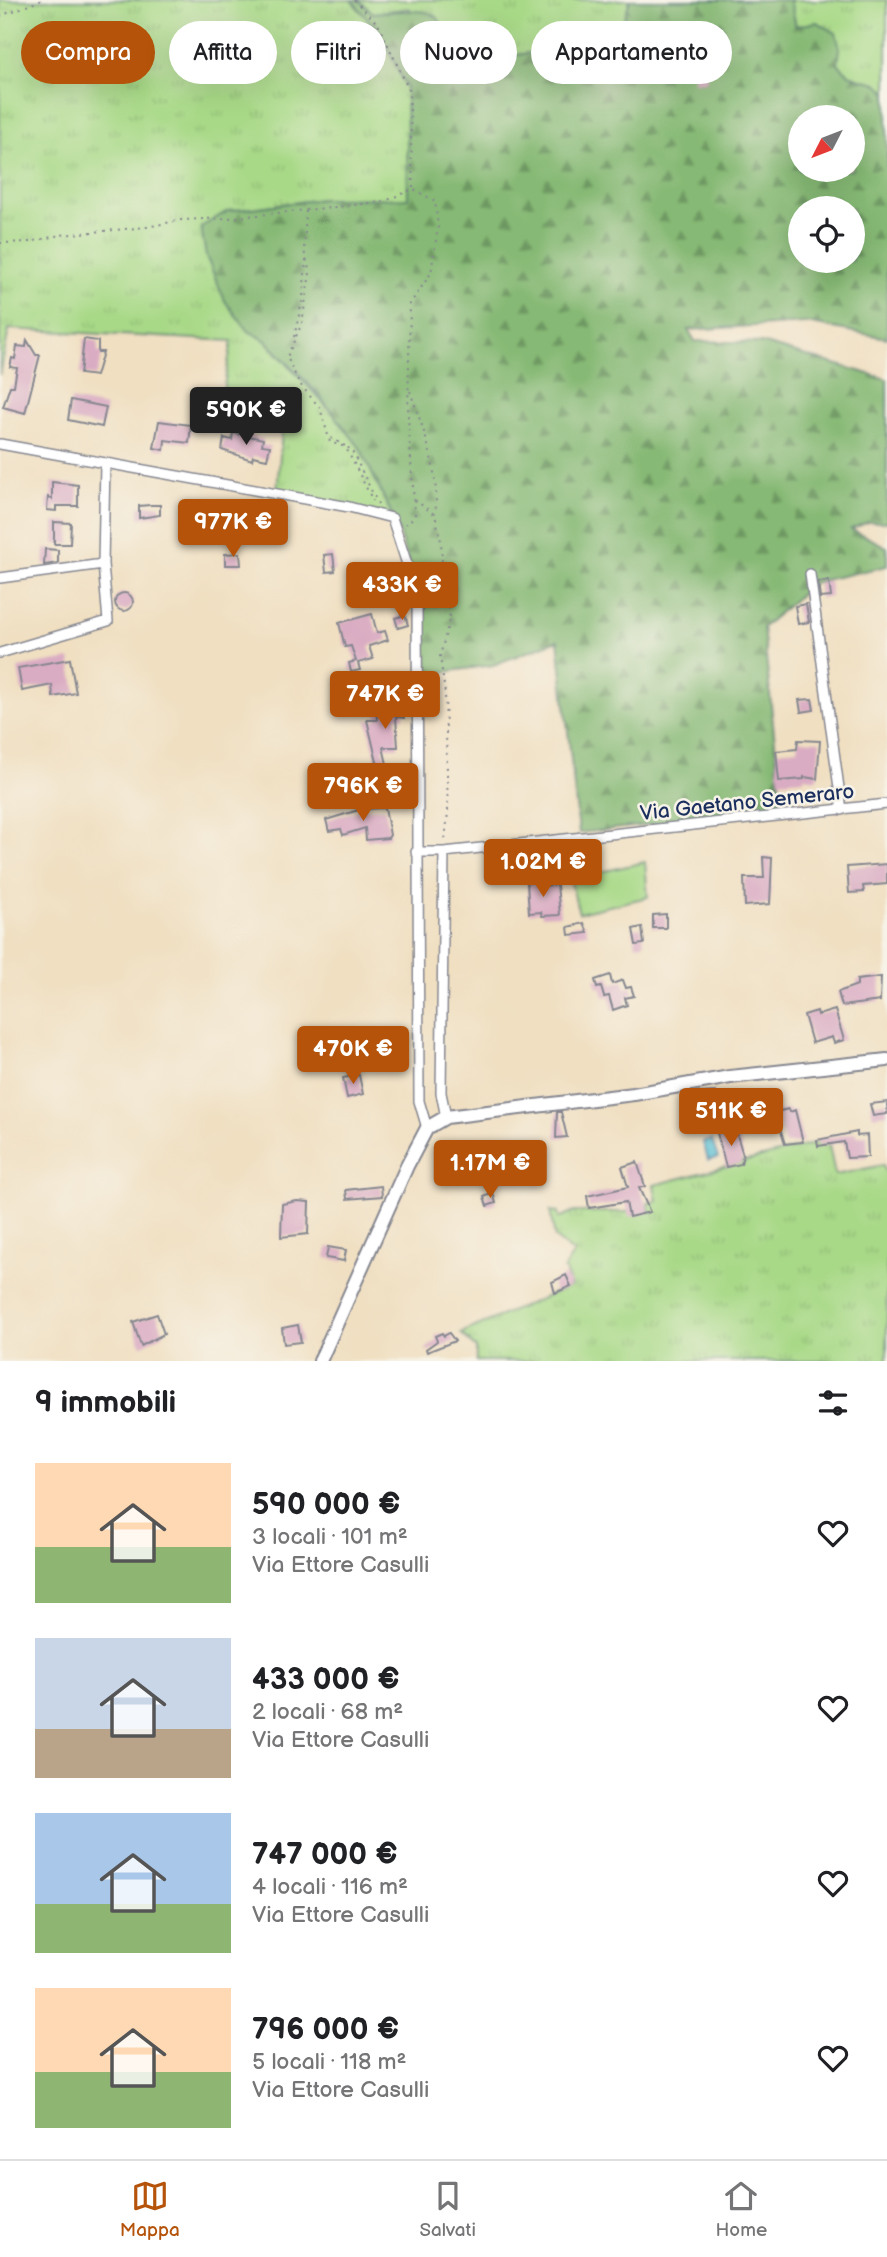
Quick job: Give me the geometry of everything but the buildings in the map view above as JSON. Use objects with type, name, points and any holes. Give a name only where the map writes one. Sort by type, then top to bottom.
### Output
[{"type":"street","points":[[0,444],[393,517],[417,596],[419,1101],[427,1128]]},
{"type":"street","points":[[0,653],[108,621],[103,564],[105,463]]},
{"type":"street","points":[[0,578],[103,564]]},
{"type":"street","points":[[810,574],[842,810]]},
{"type":"street","name":"Via Gaetano Semeraro","points":[[416,852],[444,852],[887,804]]},
{"type":"street","points":[[444,852],[442,1093],[446,1117]]},
{"type":"street","points":[[320,1361],[427,1128],[446,1117],[634,1094],[730,1077],[887,1060]]},
{"type":"path","points":[[0,16],[42,0]]},
{"type":"path","points":[[354,0],[378,24],[409,90],[413,189]]},
{"type":"path","points":[[0,243],[30,242],[60,235],[147,227],[181,220],[383,202],[413,189]]},
{"type":"path","points":[[397,531],[415,516],[408,418],[410,304],[431,273],[438,227],[435,201],[413,189]]},
{"type":"path","points":[[306,210],[306,270],[288,363],[320,411],[329,437],[345,446],[380,514]]},
{"type":"path","points":[[409,390],[431,450],[437,493],[435,515],[441,541],[443,586],[450,617],[440,656],[445,693],[448,812],[444,852]]},
{"type":"path","points":[[414,499],[435,515]]},
{"type":"green space","points":[[0,0],[351,0],[370,21],[291,21],[291,84],[386,84],[386,45],[400,74],[400,84],[406,87],[409,199],[322,199],[228,211],[201,228],[247,330],[265,340],[341,422],[360,448],[394,519],[277,491],[283,419],[222,397],[232,341],[9,329],[0,375]]},
{"type":"green space","points":[[351,0],[359,0],[373,13],[410,10],[434,15],[439,21],[400,21],[400,74],[386,45],[386,21],[370,21]]},
{"type":"green space","points":[[359,0],[630,0],[624,21],[531,21],[531,53],[517,55],[517,21],[422,21],[409,8],[373,13]]},
{"type":"green space","points":[[630,0],[790,0],[796,26],[817,22],[836,33],[840,48],[838,64],[854,77],[876,83],[887,93],[887,338],[806,323],[688,330],[695,341],[761,343],[887,379],[887,522],[868,522],[851,529],[887,547],[887,566],[815,582],[763,627],[782,810],[579,833],[558,640],[493,665],[422,675],[419,594],[394,519],[360,448],[317,393],[265,340],[247,330],[225,301],[206,256],[201,227],[228,211],[322,199],[408,198],[405,84],[517,84],[517,55],[531,53],[531,84],[732,84],[732,21],[624,21]]},
{"type":"green space","points":[[790,0],[887,0],[887,93],[876,83],[854,77],[837,64],[840,48],[806,25],[796,26]]},
{"type":"green space","points":[[645,862],[648,897],[579,913],[570,879]]},
{"type":"green space","points":[[828,1140],[835,1175],[883,1165],[887,1175],[887,1361],[476,1361],[476,1348],[461,1333],[571,1286],[564,1268],[574,1253],[555,1238],[550,1211],[558,1212],[559,1218],[572,1212],[650,1212],[648,1203],[657,1201],[654,1185]]},
{"type":"water","points":[[712,1140],[718,1158],[708,1160],[703,1142]]}]
